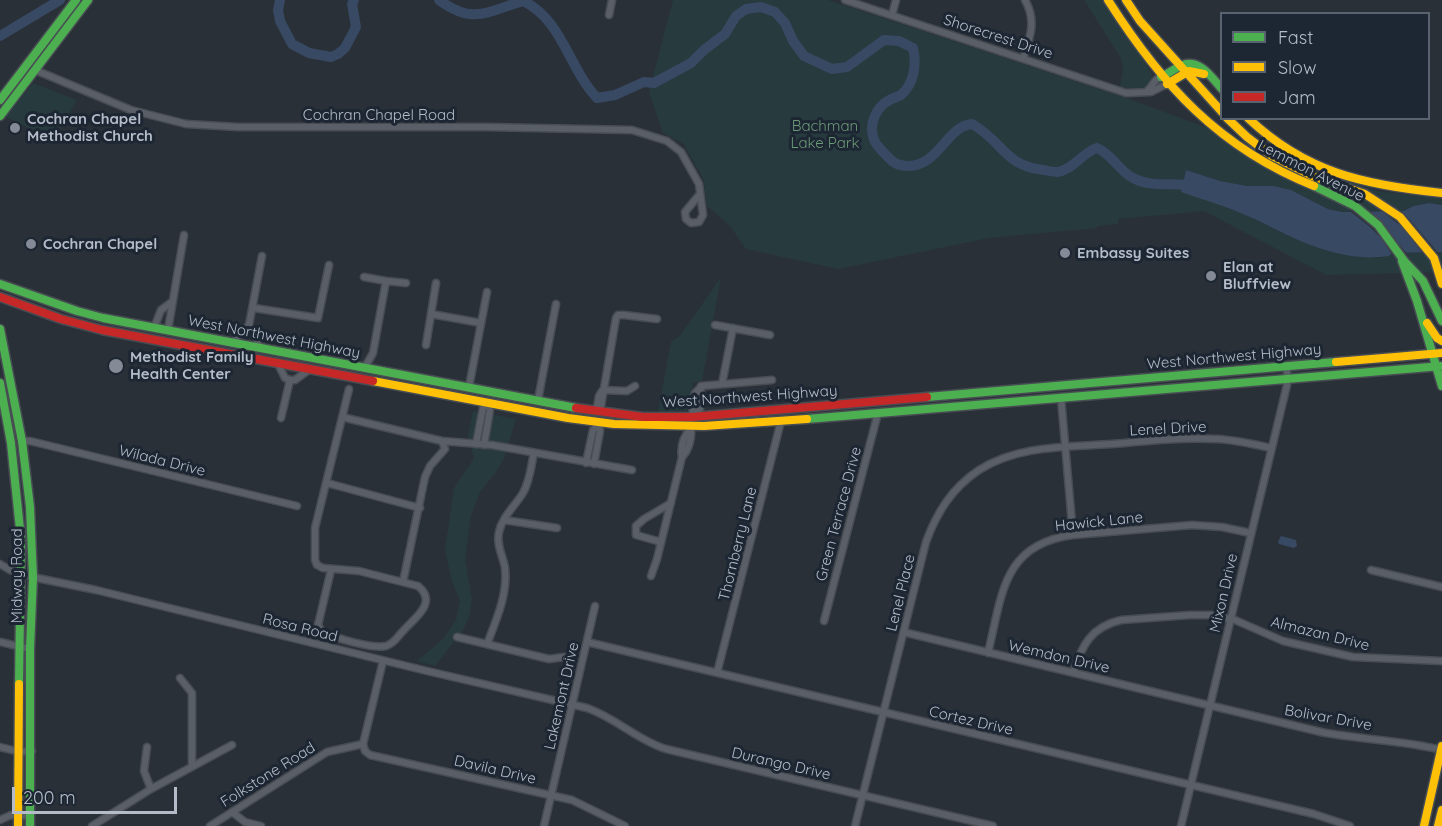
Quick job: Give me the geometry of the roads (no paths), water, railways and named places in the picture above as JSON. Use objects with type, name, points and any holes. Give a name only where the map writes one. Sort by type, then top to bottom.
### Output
[{"type":"main road","points":[[0,116],[76,0]]},
{"type":"main road","points":[[0,100],[31,68],[88,0]]},
{"type":"main road","name":"Lemmon Avenue","points":[[1108,0],[1133,40],[1164,80],[1198,115],[1247,153],[1282,173],[1352,205],[1381,228],[1402,259],[1420,276],[1442,321]]},
{"type":"main road","points":[[1126,0],[1140,21],[1181,70],[1220,111]]},
{"type":"main road","points":[[1181,70],[1190,64],[1197,65],[1206,70],[1220,88]]},
{"type":"main road","name":"Shorecrest Drive","points":[[1164,80],[1181,70]]},
{"type":"main road","points":[[1200,90],[1201,80],[1208,77],[1212,79]]},
{"type":"main road","name":"Lemmon Avenue","points":[[1229,120],[1246,137],[1272,156],[1312,176],[1365,194],[1386,207],[1410,228],[1433,257],[1442,284]]},
{"type":"main road","points":[[1250,120],[1284,149],[1326,170],[1380,186],[1442,193]]},
{"type":"main road","points":[[1433,257],[1442,264]]},
{"type":"main road","points":[[1402,259],[1438,353],[1442,386]]},
{"type":"main road","name":"West Northwest Highway","points":[[0,284],[77,311],[154,328],[600,412],[643,417],[692,417],[1438,353]]},
{"type":"main road","name":"West Northwest Highway","points":[[0,297],[61,319],[102,330],[599,424],[642,428],[691,428],[781,421],[1439,366]]},
{"type":"main road","points":[[1422,316],[1437,338],[1442,341]]},
{"type":"main road","points":[[102,330],[106,325],[130,327],[140,325]]},
{"type":"main road","name":"Midway Road","points":[[0,329],[22,441],[29,499],[33,577],[30,649],[32,751],[30,826]]},
{"type":"main road","points":[[165,342],[168,330]]},
{"type":"main road","points":[[1354,360],[1356,373]]},
{"type":"main road","points":[[1164,376],[1165,389]]},
{"type":"main road","points":[[0,382],[11,378]]},
{"type":"main road","name":"Midway Road","points":[[0,382],[11,443],[18,504],[22,574],[18,826]]},
{"type":"main road","points":[[1029,400],[1033,395],[1057,391],[1062,385]]},
{"type":"main road","points":[[488,403],[490,391]]},
{"type":"main road","points":[[996,391],[996,403]]},
{"type":"main road","points":[[878,413],[879,401]]},
{"type":"main road","points":[[780,409],[781,421]]},
{"type":"main road","points":[[599,424],[600,412]]},
{"type":"main road","points":[[691,428],[692,417]]},
{"type":"main road","points":[[11,443],[22,441]]},
{"type":"main road","points":[[1424,826],[1442,749]]},
{"type":"main road","points":[[1438,826],[1442,810]]},
{"type":"street","points":[[609,15],[612,0]]},
{"type":"street","name":"Shorecrest Drive","points":[[844,0],[1126,93],[1144,93],[1164,80]]},
{"type":"street","points":[[892,15],[896,0]]},
{"type":"street","points":[[1023,59],[1032,20],[1025,0]]},
{"type":"street","name":"Cochran Chapel Road","points":[[31,68],[131,110],[186,124],[238,128],[486,127],[632,130],[667,141],[678,148],[698,180],[700,194],[703,215],[699,222],[691,223],[686,219],[685,212],[700,194]]},
{"type":"street","name":"Shorecrest Drive","points":[[1144,93],[1151,88],[1156,79],[1164,80]]},
{"type":"street","points":[[168,330],[184,235]]},
{"type":"street","points":[[233,342],[249,325],[262,256]]},
{"type":"street","points":[[254,308],[318,318],[328,265]]},
{"type":"street","points":[[364,277],[406,283]]},
{"type":"street","points":[[365,367],[373,353],[386,281]]},
{"type":"street","points":[[426,345],[436,283]]},
{"type":"street","points":[[469,387],[487,292]]},
{"type":"street","points":[[154,328],[161,310],[172,302]]},
{"type":"street","points":[[538,400],[556,304]]},
{"type":"street","points":[[431,314],[481,323]]},
{"type":"street","points":[[600,412],[618,315],[657,319]]},
{"type":"street","points":[[249,325],[260,347]]},
{"type":"street","points":[[715,325],[770,335]]},
{"type":"street","points":[[722,384],[733,328]]},
{"type":"street","points":[[373,353],[380,370]]},
{"type":"street","points":[[277,362],[285,378],[290,380],[295,380],[310,369]]},
{"type":"street","name":"Mixon Drive","points":[[1181,826],[1287,379],[1287,366]]},
{"type":"street","points":[[280,418],[290,380]]},
{"type":"street","points":[[692,417],[701,386],[772,380]]},
{"type":"street","points":[[603,390],[627,391],[635,386]]},
{"type":"street","points":[[331,570],[318,628],[330,636],[372,646],[384,646],[394,642],[422,612],[426,596],[418,586],[359,571],[331,570],[317,565],[315,528],[349,389]]},
{"type":"street","points":[[1061,398],[1073,535]]},
{"type":"street","points":[[476,444],[483,408],[488,403],[490,410],[484,445]]},
{"type":"street","name":"Green Terrace Drive","points":[[824,621],[878,413]]},
{"type":"street","points":[[342,417],[442,441],[484,445],[632,470]]},
{"type":"street","name":"Thornberry Lane","points":[[717,673],[781,421]]},
{"type":"street","points":[[586,463],[593,430],[599,424]]},
{"type":"street","points":[[594,464],[600,432],[599,424]]},
{"type":"street","points":[[651,576],[671,503],[685,434],[691,428]]},
{"type":"street","name":"Lenel Drive","points":[[1065,447],[1197,438],[1240,441],[1271,448]]},
{"type":"street","name":"Wilada Drive","points":[[22,441],[30,441],[297,506]]},
{"type":"street","points":[[403,582],[425,477],[430,466],[445,449],[442,441]]},
{"type":"street","name":"Lenel Place","points":[[855,826],[882,712],[932,524],[957,488],[980,469],[1011,455],[1031,450],[1065,447]]},
{"type":"street","points":[[487,644],[500,609],[505,582],[505,566],[498,536],[504,520],[524,492],[534,453]]},
{"type":"street","points":[[327,483],[420,508]]},
{"type":"street","points":[[661,542],[636,535],[636,526],[671,503]]},
{"type":"street","points":[[504,520],[557,528]]},
{"type":"street","name":"Hawick Lane","points":[[988,653],[1005,584],[1014,567],[1025,554],[1039,544],[1058,537],[1073,535],[1192,525],[1222,527],[1250,533]]},
{"type":"street","name":"Rosa Road","points":[[0,564],[10,570],[33,577],[96,590],[572,705]]},
{"type":"street","points":[[1371,570],[1442,587]]},
{"type":"street","name":"Lakemont Drive","points":[[544,826],[595,606]]},
{"type":"street","name":"Almazan Drive","points":[[1073,673],[1086,642],[1094,633],[1109,623],[1199,614],[1230,619],[1283,641],[1353,657],[1442,661]]},
{"type":"street","name":"Wemdon Drive","points":[[903,632],[1210,705]]},
{"type":"street","points":[[457,637],[549,659],[564,657]]},
{"type":"street","points":[[0,642],[30,649]]},
{"type":"street","name":"Cortez Drive","points":[[587,642],[1314,814],[1350,826]]},
{"type":"street","points":[[363,744],[383,661]]},
{"type":"street","points":[[180,678],[192,693],[192,767]]},
{"type":"street","name":"Durango Drive","points":[[572,705],[601,714],[642,740],[659,747],[993,826]]},
{"type":"street","name":"Bolivar Drive","points":[[1210,705],[1330,734],[1397,741],[1442,749]]},
{"type":"street","name":"Davila Drive","points":[[363,744],[365,751],[370,755],[551,795],[579,803],[625,826]]},
{"type":"street","name":"Folkstone Road","points":[[210,826],[327,752],[363,744]]},
{"type":"street","points":[[93,826],[152,789],[231,745]]},
{"type":"street","points":[[0,747],[20,752],[32,751]]},
{"type":"street","points":[[147,747],[144,771],[152,789]]},
{"type":"street","points":[[232,812],[245,822],[261,826]]},
{"type":"street","points":[[0,820],[11,815],[31,816]]},
{"type":"water","points":[[1186,170],[1220,181],[1247,186],[1274,186],[1291,190],[1328,209],[1342,212],[1404,211],[1413,206],[1429,203],[1442,205],[1442,252],[1392,253],[1389,256],[1361,257],[1319,248],[1242,213],[1181,192]]},
{"type":"water","points":[[1281,536],[1296,540],[1297,546],[1294,548],[1279,544]]},
{"type":"waterway","points":[[0,36],[60,0]]},
{"type":"waterway","points":[[280,0],[278,10],[280,21],[292,44],[309,53],[331,57],[345,48],[356,27],[352,4],[354,0]]},
{"type":"waterway","points":[[439,0],[451,8],[471,14],[489,12],[523,1],[536,9],[556,32],[587,86],[597,98],[615,95],[644,82],[654,83],[691,63],[725,34],[736,16],[746,9],[761,7],[775,12],[785,23],[793,41],[804,56],[832,69],[847,67],[884,40],[899,41],[913,48],[915,61],[912,80],[901,95],[880,107],[872,126],[877,145],[898,164],[903,166],[919,164],[936,153],[956,131],[972,124],[1020,164],[1031,168],[1058,172],[1069,168],[1097,148],[1133,178],[1149,183],[1197,186]]},
{"type":"place","name":"Cochran Chapel Methodist Church","points":[[15,128]]},
{"type":"place","name":"Cochran Chapel","points":[[31,244]]},
{"type":"place","name":"Embassy Suites","points":[[1065,253]]},
{"type":"place","name":"Elan at Bluffview","points":[[1211,276]]},
{"type":"place","name":"Methodist Family Health Center","points":[[116,366]]},
{"type":"park label","name":"Bachman Lake Park","points":[[825,134]]}]
